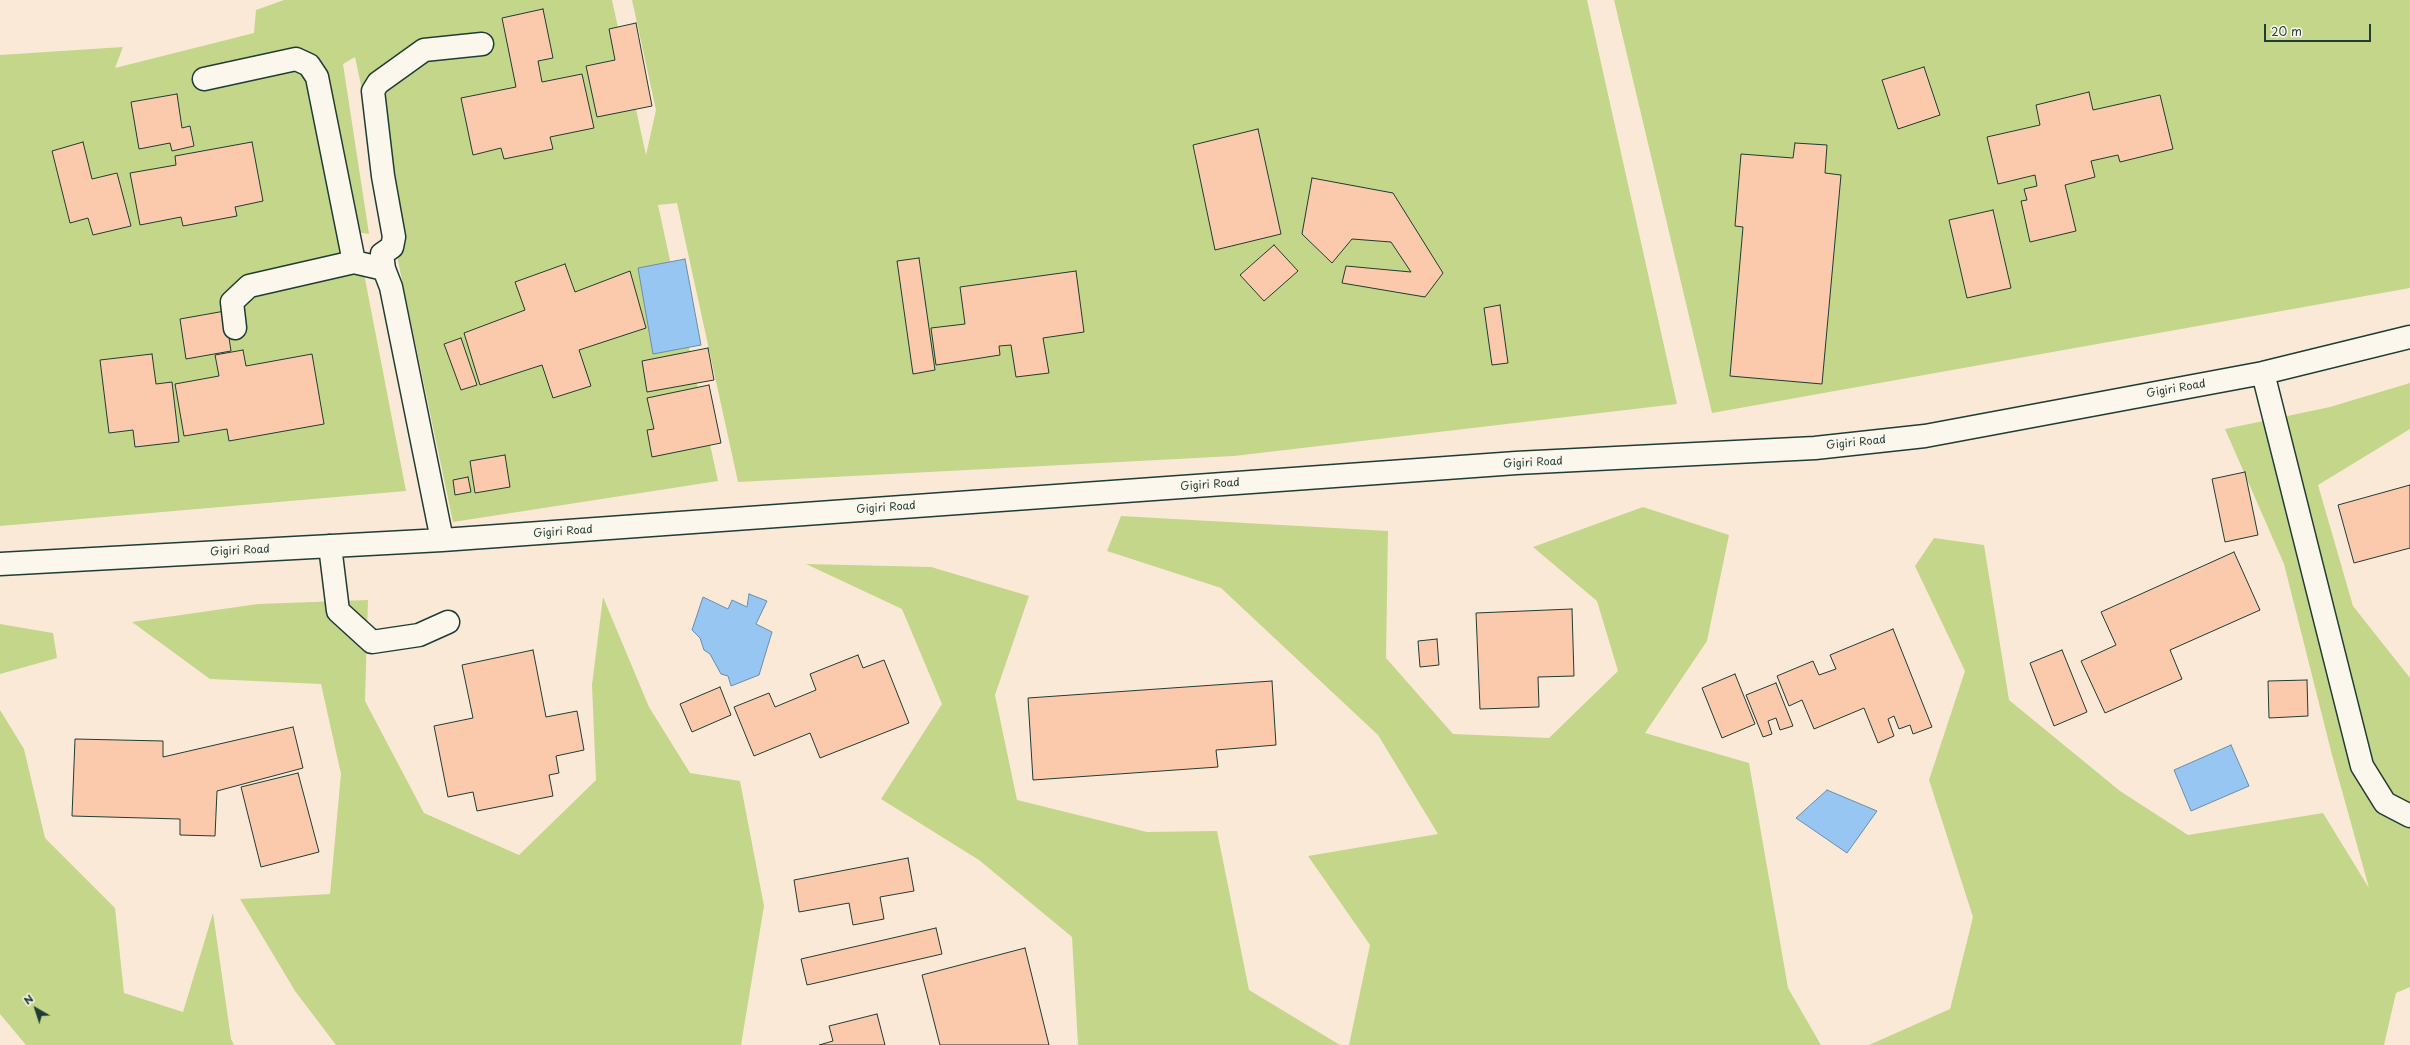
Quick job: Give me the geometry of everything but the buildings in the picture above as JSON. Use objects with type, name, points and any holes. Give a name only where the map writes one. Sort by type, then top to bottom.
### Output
[{"type":"street","points":[[442,540],[391,287],[384,269],[382,254],[392,247],[394,238],[383,176],[373,91],[378,83],[424,50],[482,44]]},
{"type":"street","points":[[204,79],[296,59],[309,65],[318,78],[354,262]]},
{"type":"street","points":[[235,328],[232,302],[249,286],[354,262],[384,269]]},
{"type":"street","name":"Gigiri Road","points":[[0,564],[442,540],[1508,464],[1815,448],[1925,436],[2263,373],[2410,337]]},
{"type":"street","points":[[2263,373],[2362,766],[2385,803],[2410,816]]},
{"type":"street","points":[[330,546],[338,610],[372,642],[419,635],[448,622]]},
{"type":"green space","points":[[284,0],[612,0],[646,155],[656,110],[632,0],[1587,0],[1677,404],[1234,456],[738,482],[677,203],[658,205],[718,481],[453,522],[355,57],[343,64],[369,234],[356,232],[406,491],[0,526],[0,55],[123,47],[115,68],[254,33],[256,10]]},
{"type":"green space","points":[[1614,0],[2410,0],[2410,288],[1712,413]]},
{"type":"green space","points":[[2410,383],[2410,429],[2318,485],[2353,606],[2410,678],[2410,987],[2396,993],[2384,1045],[1869,1045],[1950,1009],[1973,917],[1929,780],[1965,671],[1915,566],[1934,538],[1984,545],[2009,700],[2120,791],[2188,835],[2323,813],[2369,888],[2332,755],[2284,564],[2225,429],[2330,407]]},
{"type":"green space","points":[[1643,507],[1729,535],[1707,641],[1645,733],[1749,763],[1788,988],[1821,1045],[1349,1045],[1370,945],[1308,856],[1438,834],[1378,735],[1221,588],[1107,551],[1121,516],[1388,531],[1386,658],[1453,734],[1549,738],[1618,671],[1597,601],[1533,547]]},
{"type":"green space","points":[[806,564],[931,567],[1029,596],[995,695],[1017,800],[1147,832],[1217,831],[1249,990],[1340,1045],[1078,1045],[1072,937],[979,860],[881,799],[942,704],[902,609]]},
{"type":"green space","points":[[603,597],[649,707],[690,773],[740,781],[764,906],[741,1045],[336,1045],[295,991],[240,899],[330,894],[341,774],[321,684],[210,679],[132,622],[258,604],[368,600],[365,701],[424,813],[519,855],[596,780],[592,685]]},
{"type":"green space","points":[[0,624],[53,633],[57,658],[0,674]]},
{"type":"green space","points":[[0,710],[24,749],[45,838],[115,908],[124,993],[183,1012],[213,913],[231,1039],[234,1045],[26,1045],[0,1014]]},
{"type":"water","points":[[685,259],[701,345],[653,354],[638,268]]},
{"type":"water","points":[[749,594],[767,601],[756,624],[772,632],[759,675],[731,686],[728,676],[721,674],[710,654],[704,650],[700,638],[692,630],[703,597],[728,609],[732,600],[747,607]]},
{"type":"water","points":[[2231,745],[2249,786],[2191,811],[2174,770]]},
{"type":"water","points":[[1827,790],[1877,811],[1847,853],[1796,818]]}]
